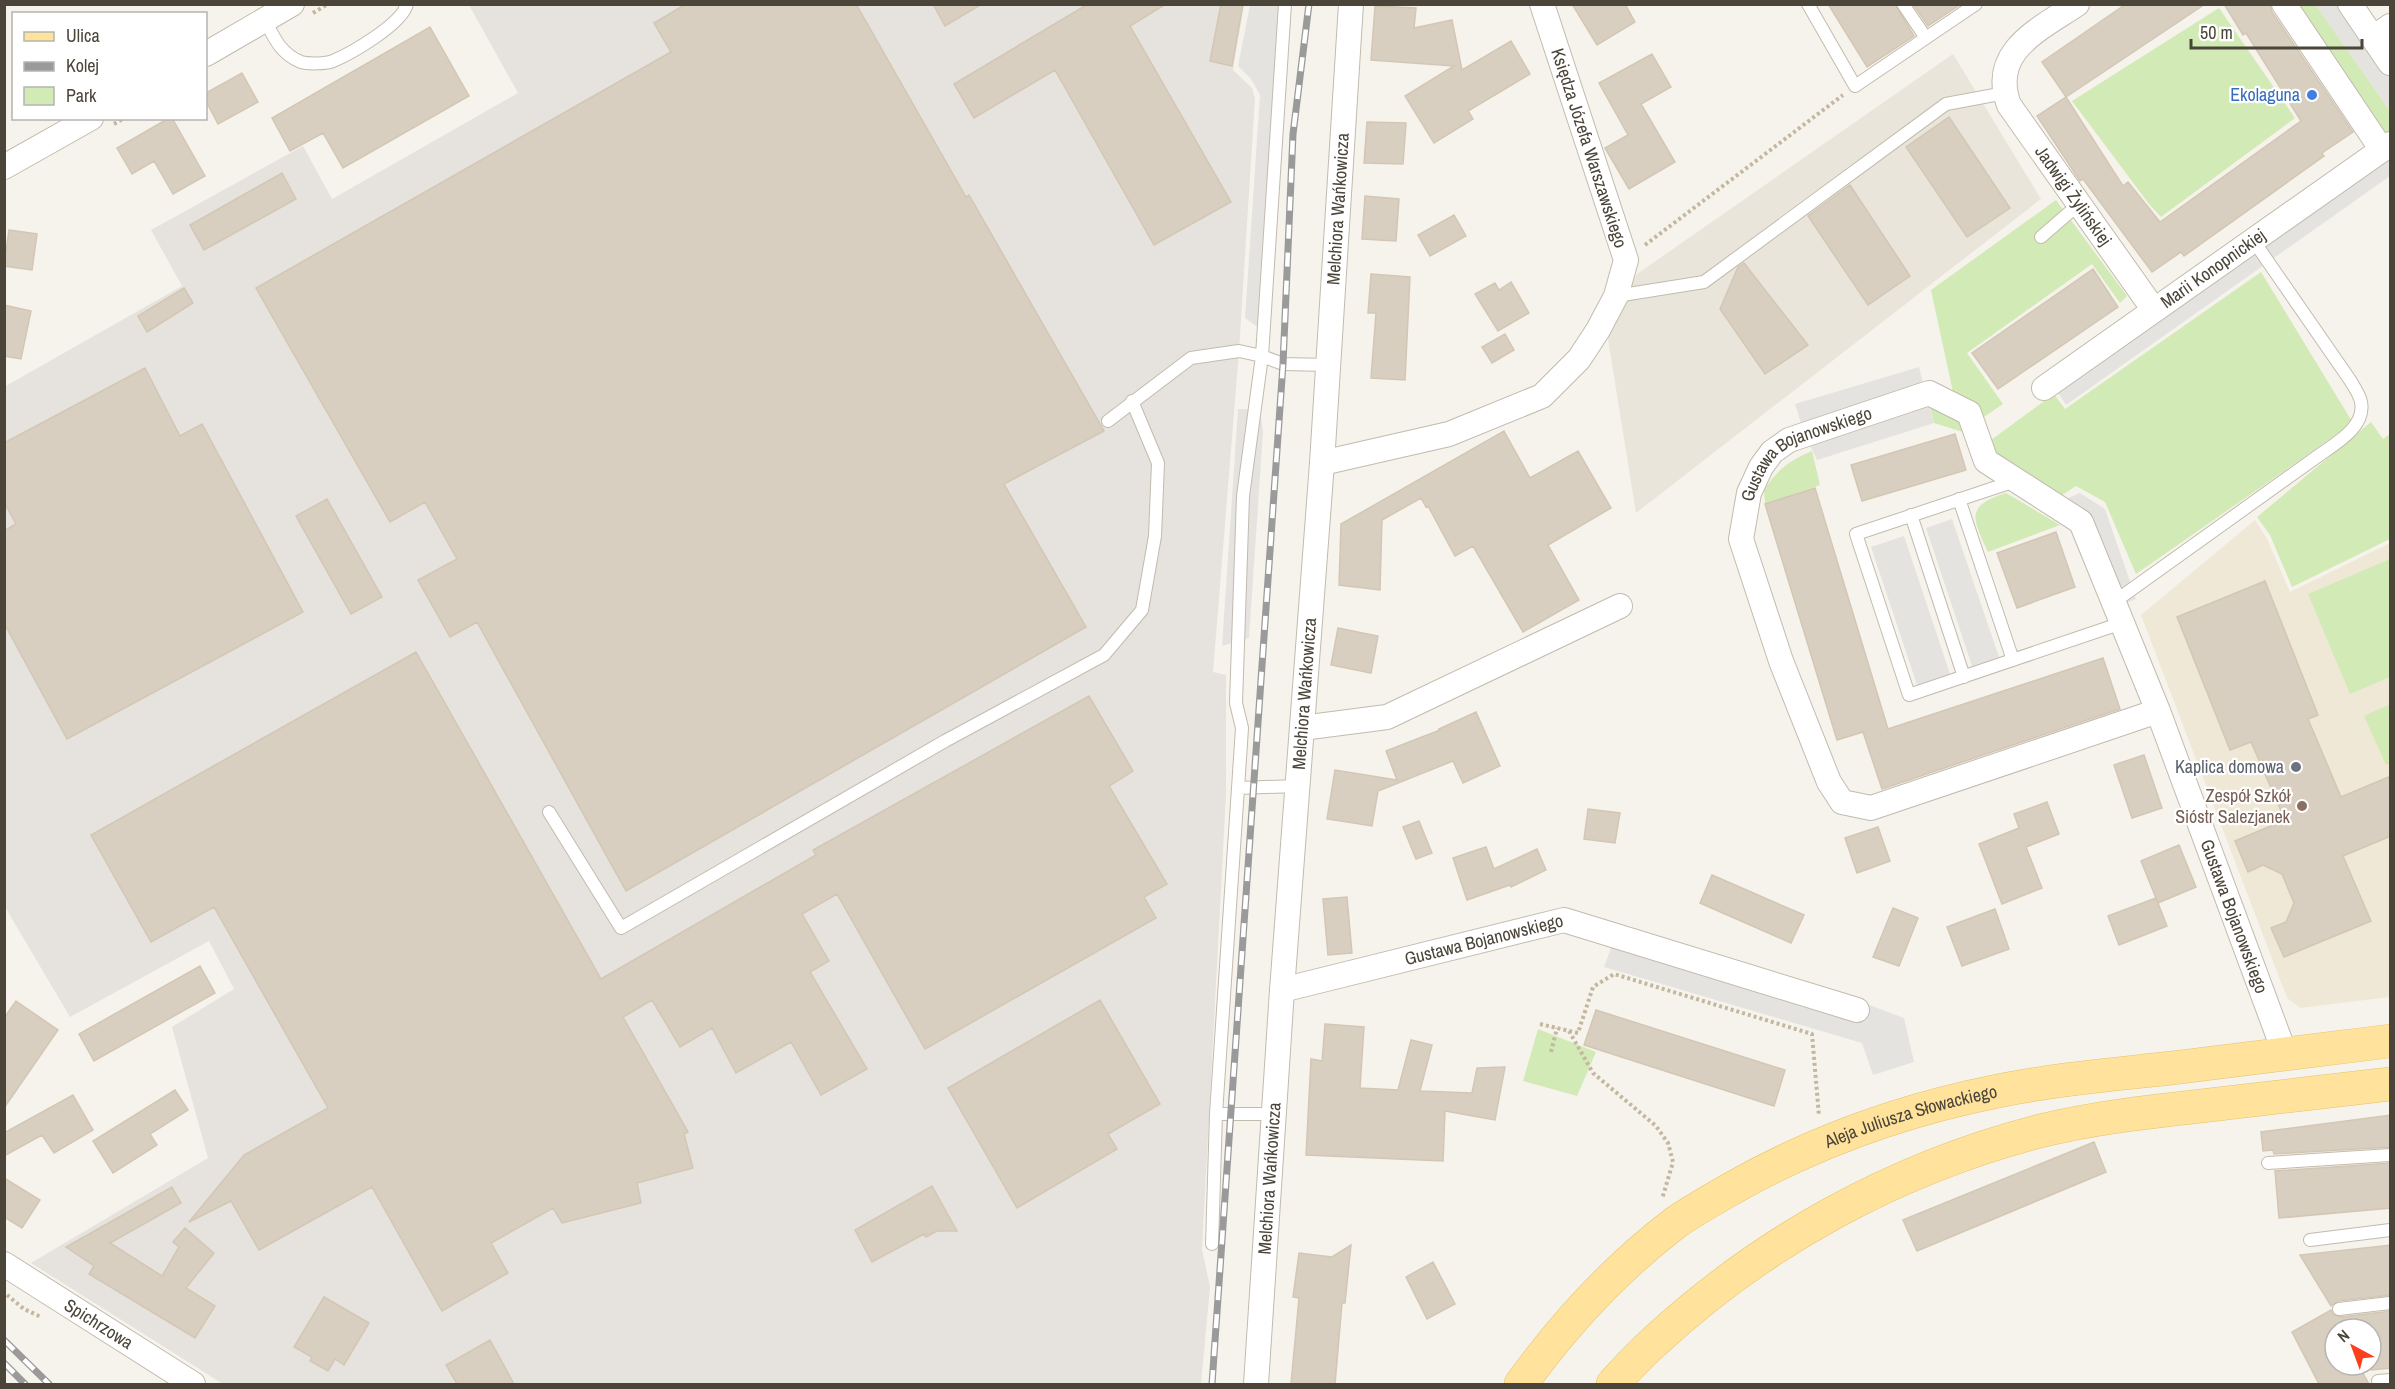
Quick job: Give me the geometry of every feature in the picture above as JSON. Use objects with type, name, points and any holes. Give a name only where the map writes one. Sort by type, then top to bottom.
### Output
[{"type":"main road","name":"Aleja Juliusza Słowackiego","points":[[1521,1384],[1566,1324],[1611,1277],[1643,1249],[1678,1221],[1717,1197],[1798,1154],[1910,1112],[2000,1090],[2391,1041]]},
{"type":"main road","points":[[1613,1384],[1653,1342],[1697,1305],[1765,1254],[1815,1222],[1868,1194],[1924,1169],[2022,1136],[2104,1119],[2391,1084]]},
{"type":"street","points":[[207,53],[292,4]]},
{"type":"street","name":"Melchiora Wańkowicza","points":[[1256,1384],[1282,990],[1322,464],[1351,4]]},
{"type":"street","name":"Księdza Józefa Warszawskiego","points":[[1322,464],[1449,434],[1542,396],[1579,359],[1616,296],[1626,260],[1542,4]]},
{"type":"street","points":[[2004,86],[2012,53],[2021,43],[2077,4]]},
{"type":"street","name":"Marii Konopnickiej","points":[[2044,388],[2386,147],[2284,4]]},
{"type":"street","points":[[2350,4],[2382,32],[2391,63]]},
{"type":"street","name":"Jadwigi Żylińskiej","points":[[2004,86],[2009,105],[2154,310]]},
{"type":"street","points":[[4,167],[87,120]]},
{"type":"street","name":"Gustawa Bojanowskiego","points":[[2158,711],[1871,808],[1842,802],[1829,782],[1781,661],[1741,539],[1749,493],[1761,467],[1772,452],[1789,440],[1929,393],[1969,413],[1986,461],[2081,522],[2158,711],[2285,1054]]},
{"type":"street","points":[[1302,728],[1387,717],[1620,606]]},
{"type":"street","name":"Gustawa Bojanowskiego","points":[[1282,990],[1564,920],[1857,1010]]},
{"type":"street","name":"Spichrzowa","points":[[4,1264],[194,1384]]},
{"type":"lane","points":[[265,20],[281,50],[302,62],[331,62],[378,35],[405,11],[407,4]]},
{"type":"lane","points":[[1212,1244],[1216,1114],[1242,728],[1236,703],[1243,496],[1262,356],[1285,4]]},
{"type":"lane","points":[[1808,4],[1855,86],[1976,4]]},
{"type":"lane","points":[[1903,4],[1926,38]]},
{"type":"lane","points":[[1616,296],[1704,282],[1946,104],[2004,86]]},
{"type":"lane","points":[[2041,237],[2079,204]]},
{"type":"lane","points":[[2016,480],[1856,534],[1910,695],[2013,660],[2118,613],[2349,432],[2361,416],[2361,400],[2350,380],[2253,240]]},
{"type":"lane","points":[[1108,421],[1191,358],[1239,351],[1283,364],[1328,365]]},
{"type":"lane","points":[[549,812],[621,928],[945,741],[1104,655],[1142,610],[1155,536],[1158,463],[1132,401]]},
{"type":"lane","points":[[1959,499],[2013,660]]},
{"type":"lane","points":[[1911,515],[1964,677]]},
{"type":"lane","points":[[1238,788],[1297,786]]},
{"type":"lane","points":[[1216,1114],[1275,1114]]},
{"type":"lane","points":[[2268,1163],[2391,1155]]},
{"type":"lane","points":[[2310,1240],[2391,1230]]},
{"type":"lane","points":[[2339,1309],[2391,1302]]},
{"type":"path","points":[[1626,260],[1855,86]]},
{"type":"path","points":[[1540,1024],[1578,1033],[1593,987],[1614,974],[1812,1034],[1819,1116]]},
{"type":"path","points":[[1551,1052],[1557,1028]]},
{"type":"path","points":[[1569,1031],[1593,1073],[1656,1126],[1668,1143],[1673,1162],[1660,1206]]},
{"type":"shaded area","points":[[469,5],[1244,5],[1233,70],[1252,88],[1255,98],[1239,351],[1213,672],[1226,675],[1226,794],[1202,1249],[1210,1287],[1201,1384],[223,1384],[31,1263],[208,1158],[172,1027],[234,989],[209,941],[70,1017],[5,907],[4,387],[182,286],[151,230],[303,146],[332,199],[518,93]]},
{"type":"shaded area","points":[[1250,5],[1280,5],[1259,328],[1245,318],[1260,95],[1251,79],[1238,66]]},
{"type":"shaded area","points":[[2316,5],[2340,5],[2390,77],[2390,111]]},
{"type":"shaded area","points":[[1953,54],[2041,199],[1636,513],[1607,333],[1637,274]]},
{"type":"shaded area","points":[[2390,158],[2390,176],[2066,405],[2055,388]]},
{"type":"shaded area","points":[[1919,367],[1924,388],[1802,426],[1795,404]]},
{"type":"shaded area","points":[[1928,402],[1934,423],[1817,460],[1809,443]]},
{"type":"shaded area","points":[[1238,409],[1260,410],[1263,432],[1249,638],[1222,646]]},
{"type":"shaded area","points":[[2080,493],[2105,509],[2136,599],[2121,605],[2063,500]]},
{"type":"shaded area","points":[[1952,519],[1999,657],[1972,666],[1926,528]]},
{"type":"shaded area","name":"Zespół Szkół Sióstr Salezjanek","points":[[2255,520],[2267,539],[2290,592],[2390,543],[2390,997],[2300,1008],[2287,998],[2141,615]]},
{"type":"shaded area","points":[[1904,536],[1950,674],[1917,685],[1871,547]]},
{"type":"shaded area","points":[[1614,940],[1864,1003],[1904,1018],[1914,1062],[1873,1075],[1862,1043],[1604,967]]},
{"type":"green space","points":[[2295,5],[2316,5],[2390,111],[2390,134],[2388,136]]},
{"type":"green space","points":[[2219,8],[2295,118],[2161,217],[2072,101]]},
{"type":"green space","points":[[2056,200],[2127,296],[2120,303],[2092,264],[1967,353],[2003,404],[1981,419],[1954,397],[1931,290]]},
{"type":"green space","points":[[2261,272],[2353,423],[2136,574],[2105,502],[2076,486],[2059,497],[1995,452],[1991,440],[2054,394],[2065,409]]},
{"type":"green space","points":[[1930,407],[1962,420],[1966,433],[1934,423]]},
{"type":"green space","points":[[2371,422],[2383,439],[2390,434],[2390,539],[2292,587],[2270,535],[2257,517]]},
{"type":"green space","points":[[1812,451],[1820,485],[1765,504],[1764,490],[1779,471]]},
{"type":"green space","points":[[2006,493],[2060,525],[1988,552],[1976,522],[1976,515],[1983,503]]},
{"type":"green space","points":[[2390,559],[2390,677],[2350,694],[2308,594]]},
{"type":"green space","points":[[2390,704],[2390,763],[2386,765],[2364,716]]},
{"type":"green space","points":[[1538,1029],[1596,1052],[1577,1096],[1523,1081]]},
{"type":"building","points":[[686,4],[856,4],[966,197],[969,195],[1104,431],[1004,484],[1086,627],[626,891],[477,622],[450,637],[418,580],[457,559],[425,502],[390,522],[256,288],[671,52],[654,23]]},
{"type":"building","points":[[933,4],[982,4],[945,26]]},
{"type":"building","points":[[1088,4],[1166,4],[1130,26],[1231,202],[1154,245],[1055,70],[974,118],[954,84]]},
{"type":"building","points":[[1221,4],[1243,4],[1232,66],[1210,61]]},
{"type":"building","points":[[1572,4],[1625,4],[1635,22],[1597,45]]},
{"type":"building","points":[[1828,4],[1895,4],[1914,36],[1867,67]]},
{"type":"building","points":[[1913,4],[1961,4],[1928,26]]},
{"type":"building","points":[[2126,4],[2205,4],[2066,97],[2042,62]]},
{"type":"building","points":[[2224,4],[2270,4],[2272,12],[2353,132],[2322,153],[2324,156],[2184,256],[2181,252],[2152,272],[2083,179],[2080,181],[2037,116],[2066,97],[2123,186],[2128,182],[2160,222],[2301,121],[2246,33],[2243,35]]},
{"type":"building","points":[[1375,6],[1416,8],[1414,28],[1452,20],[1462,70],[1511,41],[1530,74],[1468,111],[1473,119],[1434,143],[1405,96],[1454,66],[1371,60]]},
{"type":"building","points":[[430,27],[469,96],[343,168],[323,133],[290,151],[272,118]]},
{"type":"building","points":[[1652,54],[1671,87],[1641,104],[1675,162],[1629,189],[1605,148],[1628,135],[1599,83]]},
{"type":"building","points":[[242,73],[258,102],[218,124],[207,103],[207,92]]},
{"type":"building","points":[[1949,117],[2010,208],[1967,237],[1906,147]]},
{"type":"building","points":[[166,120],[173,120],[205,176],[173,194],[154,161],[132,174],[117,148]]},
{"type":"building","points":[[1367,122],[1406,123],[1403,164],[1364,163]]},
{"type":"building","points":[[282,173],[296,199],[204,250],[190,225]]},
{"type":"building","points":[[1850,185],[1910,276],[1868,305],[1808,216]]},
{"type":"building","points":[[1365,196],[1399,199],[1396,241],[1362,239]]},
{"type":"building","points":[[1454,215],[1466,236],[1430,256],[1418,235]]},
{"type":"building","points":[[9,230],[37,234],[32,270],[4,266]]},
{"type":"building","points":[[1744,263],[1808,345],[1765,374],[1720,309],[1738,267]]},
{"type":"building","points":[[2093,269],[2118,307],[1998,389],[1972,353]]},
{"type":"building","points":[[1371,274],[1410,277],[1405,380],[1371,378],[1376,313],[1368,313]]},
{"type":"building","points":[[1511,282],[1529,313],[1498,331],[1475,294],[1495,283],[1499,290]]},
{"type":"building","points":[[184,288],[193,303],[147,332],[138,316]]},
{"type":"building","points":[[4,305],[31,311],[21,359],[4,356]]},
{"type":"building","points":[[1505,334],[1514,350],[1492,363],[1482,347]]},
{"type":"building","points":[[145,368],[180,436],[202,424],[303,612],[67,739],[4,623],[4,531],[16,524],[4,502],[4,443]]},
{"type":"building","points":[[1504,431],[1530,478],[1578,451],[1611,508],[1548,545],[1579,600],[1523,632],[1473,546],[1455,556],[1428,506],[1426,507],[1421,498],[1382,520],[1380,590],[1339,585],[1341,524]]},
{"type":"building","points":[[1955,434],[1966,470],[1862,501],[1851,465]]},
{"type":"building","points":[[1815,488],[1888,729],[2103,658],[2120,709],[1882,789],[1863,732],[1837,740],[1765,504]]},
{"type":"building","points":[[327,499],[382,597],[351,614],[296,516]]},
{"type":"building","points":[[2056,532],[2075,587],[2017,608],[1997,553]]},
{"type":"building","points":[[2265,581],[2318,715],[2308,719],[2341,797],[2391,776],[2391,836],[2343,856],[2371,921],[2284,957],[2271,928],[2286,922],[2294,903],[2282,874],[2263,865],[2248,872],[2235,841],[2285,820],[2251,742],[2230,750],[2177,617]]},
{"type":"building","points":[[1338,628],[1378,636],[1371,673],[1331,665]]},
{"type":"building","points":[[416,652],[601,979],[816,855],[813,850],[1089,696],[1133,771],[1109,786],[1167,884],[1144,897],[1156,918],[925,1049],[837,894],[802,914],[829,961],[810,972],[867,1069],[821,1095],[791,1042],[736,1073],[712,1028],[680,1047],[652,1000],[623,1017],[688,1132],[684,1134],[693,1168],[637,1183],[641,1203],[562,1223],[553,1208],[491,1243],[508,1273],[442,1311],[372,1187],[259,1250],[231,1201],[189,1222],[244,1155],[328,1108],[214,907],[151,942],[91,835]]},
{"type":"building","points":[[1476,712],[1500,766],[1463,783],[1453,761],[1378,791],[1372,826],[1327,819],[1335,770],[1397,780],[1386,751],[1440,730]]},
{"type":"building","points":[[2144,755],[2162,808],[2132,818],[2114,765]]},
{"type":"building","points":[[2047,802],[2059,834],[2026,847],[2042,888],[2002,904],[1979,844],[2019,828],[2014,814]]},
{"type":"building","points":[[1588,809],[1620,813],[1615,843],[1584,839]]},
{"type":"building","points":[[1419,821],[1432,853],[1416,859],[1403,827]]},
{"type":"building","points":[[1878,827],[1890,861],[1857,873],[1845,838]]},
{"type":"building","points":[[2179,845],[2196,887],[2158,903],[2141,861]]},
{"type":"building","points":[[1486,847],[1494,869],[1537,849],[1546,870],[1511,887],[1510,885],[1467,900],[1453,858]]},
{"type":"building","points":[[1712,875],[1804,915],[1791,943],[1700,903]]},
{"type":"building","points":[[1347,897],[1352,953],[1328,955],[1323,899]]},
{"type":"building","points":[[2156,898],[2167,926],[2119,945],[2108,916]]},
{"type":"building","points":[[1893,908],[1918,918],[1899,966],[1873,957]]},
{"type":"building","points":[[1995,909],[2009,949],[1962,966],[1947,927]]},
{"type":"building","points":[[200,966],[215,993],[94,1061],[79,1034]]},
{"type":"building","points":[[1100,1000],[1160,1104],[1108,1134],[1117,1149],[1017,1208],[948,1088]]},
{"type":"building","points":[[16,1001],[58,1030],[4,1108],[4,1018]]},
{"type":"building","points":[[1596,1010],[1785,1070],[1774,1106],[1584,1045]]},
{"type":"building","points":[[1325,1024],[1364,1027],[1360,1088],[1398,1090],[1411,1040],[1432,1045],[1420,1091],[1472,1093],[1477,1068],[1505,1067],[1495,1120],[1445,1111],[1443,1161],[1306,1155],[1311,1059],[1322,1061]]},
{"type":"building","points":[[175,1090],[188,1110],[150,1134],[157,1145],[113,1173],[93,1141]]},
{"type":"building","points":[[73,1095],[93,1130],[54,1153],[42,1135],[4,1156],[4,1133]]},
{"type":"building","points":[[2391,1115],[2391,1147],[2274,1154],[2273,1150],[2263,1151],[2261,1132]]},
{"type":"building","points":[[2094,1142],[2106,1172],[1917,1251],[1903,1220]]},
{"type":"building","points":[[2391,1163],[2391,1208],[2279,1218],[2275,1171]]},
{"type":"building","points":[[4,1178],[40,1200],[22,1228],[4,1217]]},
{"type":"building","points":[[932,1186],[957,1231],[937,1231],[926,1237],[924,1234],[872,1262],[855,1230]]},
{"type":"building","points":[[172,1187],[181,1203],[110,1243],[162,1276],[179,1247],[173,1242],[185,1228],[214,1253],[186,1288],[215,1306],[195,1338],[89,1274],[94,1266],[66,1247]]},
{"type":"building","points":[[1351,1245],[1345,1303],[1342,1303],[1335,1384],[1291,1384],[1299,1298],[1293,1297],[1299,1253],[1332,1257]]},
{"type":"building","points":[[2391,1245],[2391,1295],[2338,1301],[2331,1306],[2300,1255]]},
{"type":"building","points":[[1433,1262],[1455,1304],[1427,1319],[1406,1277]]},
{"type":"building","points":[[324,1297],[369,1323],[344,1365],[335,1359],[328,1371],[310,1361],[312,1357],[294,1347]]},
{"type":"building","points":[[2331,1310],[2333,1314],[2340,1317],[2323,1317],[2323,1377],[2365,1377],[2369,1384],[2319,1384],[2292,1332]]},
{"type":"building","points":[[2391,1311],[2391,1368],[2383,1369],[2383,1317],[2340,1317]]},
{"type":"building","points":[[490,1340],[514,1384],[457,1384],[446,1365]]},
{"type":"railway","points":[[1212,1384],[1283,364],[1293,134],[1309,4]]},
{"type":"railway","points":[[4,1340],[49,1384]]},
{"type":"railway","points":[[4,1363],[25,1384]]},
{"type":"place","name":"Ekolaguna","points":[[2312,95]]},
{"type":"place","name":"Kaplica domowa","points":[[2296,767]]},
{"type":"place","name":"Zespół Szkół Sióstr Salezjanek","points":[[2302,806]]}]
